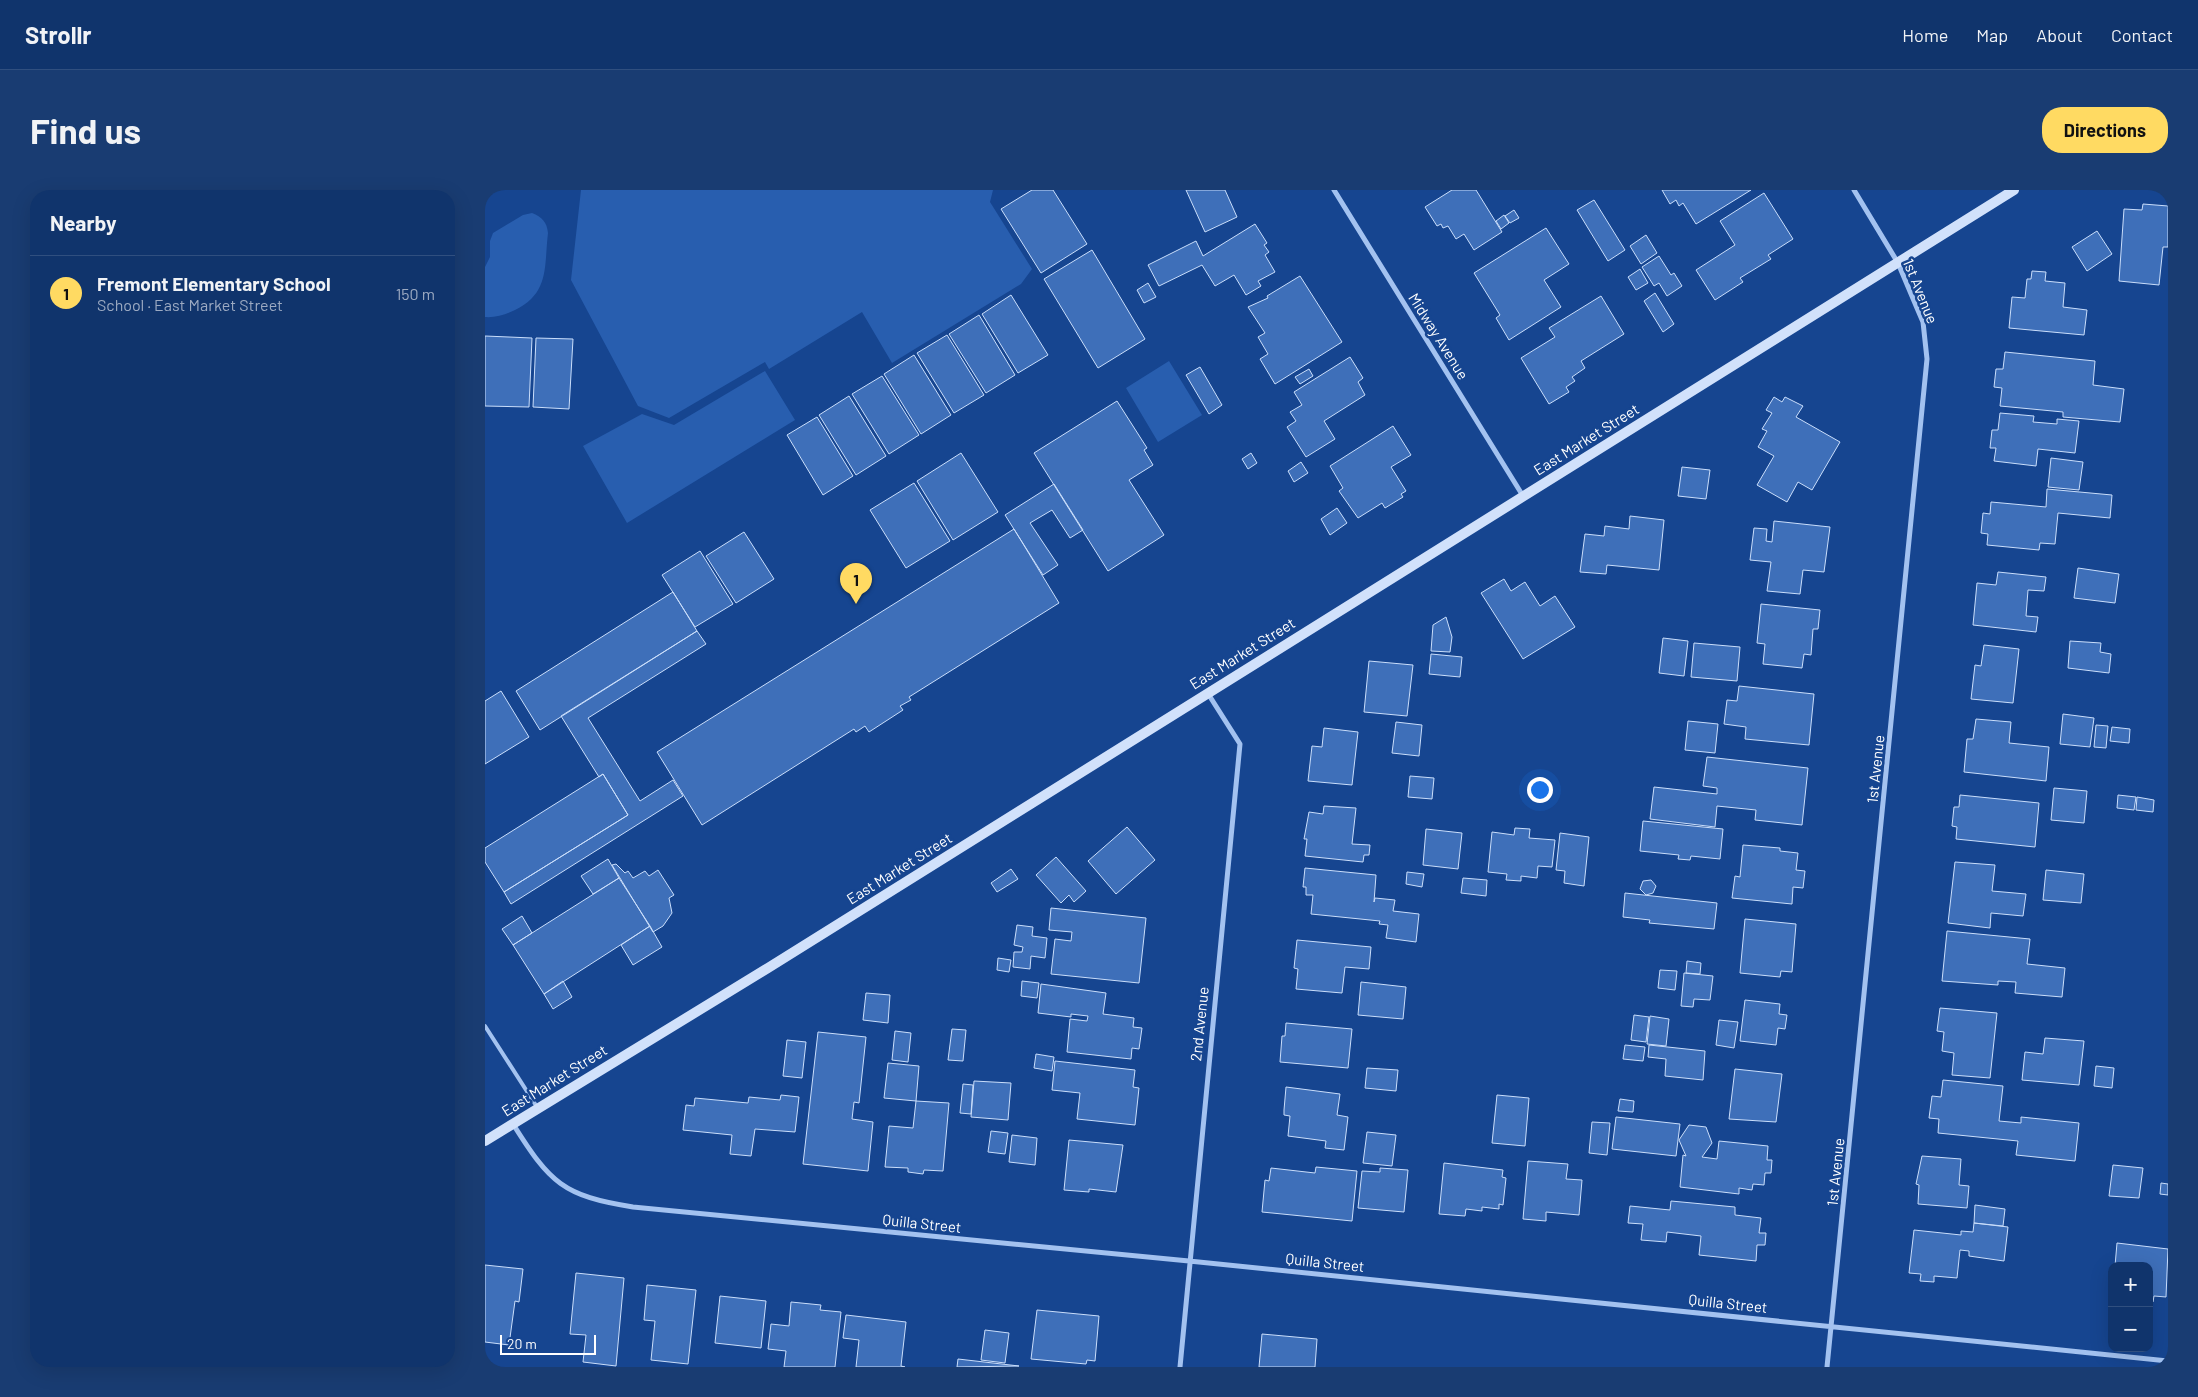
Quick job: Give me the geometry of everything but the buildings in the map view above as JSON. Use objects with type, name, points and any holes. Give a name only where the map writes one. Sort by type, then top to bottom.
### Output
[{"type":"main road","name":"East Market Street","points":[[485,1141],[537,1107],[768,968],[1207,692],[2014,190]]},
{"type":"street","name":"Midway Avenue","points":[[1334,190],[1523,496]]},
{"type":"street","name":"1st Avenue","points":[[1827,1367],[1927,359],[1923,322],[1898,263],[1854,190]]},
{"type":"street","name":"2nd Avenue","points":[[1180,1367],[1240,744],[1207,692]]},
{"type":"street","name":"Quilla Street","points":[[513,1123],[541,1166],[559,1183],[573,1192],[611,1204],[2168,1361]]},
{"type":"lane","points":[[485,1026],[537,1107]]},
{"type":"shaded area","points":[[581,190],[993,190],[990,202],[1032,269],[1021,284],[892,363],[862,312],[769,369],[765,362],[669,418],[638,406],[571,280]]},
{"type":"shaded area","points":[[532,213],[543,220],[548,233],[545,267],[540,287],[526,303],[515,310],[493,317],[485,317],[485,267],[490,257],[490,241],[493,233],[523,215]]},
{"type":"shaded area","points":[[1169,361],[1202,415],[1158,442],[1126,388]]},
{"type":"shaded area","points":[[765,371],[795,420],[627,523],[583,446],[642,414],[674,425]]},
{"type":"place","name":"Fremont Elementary School","points":[[856,604]]}]
